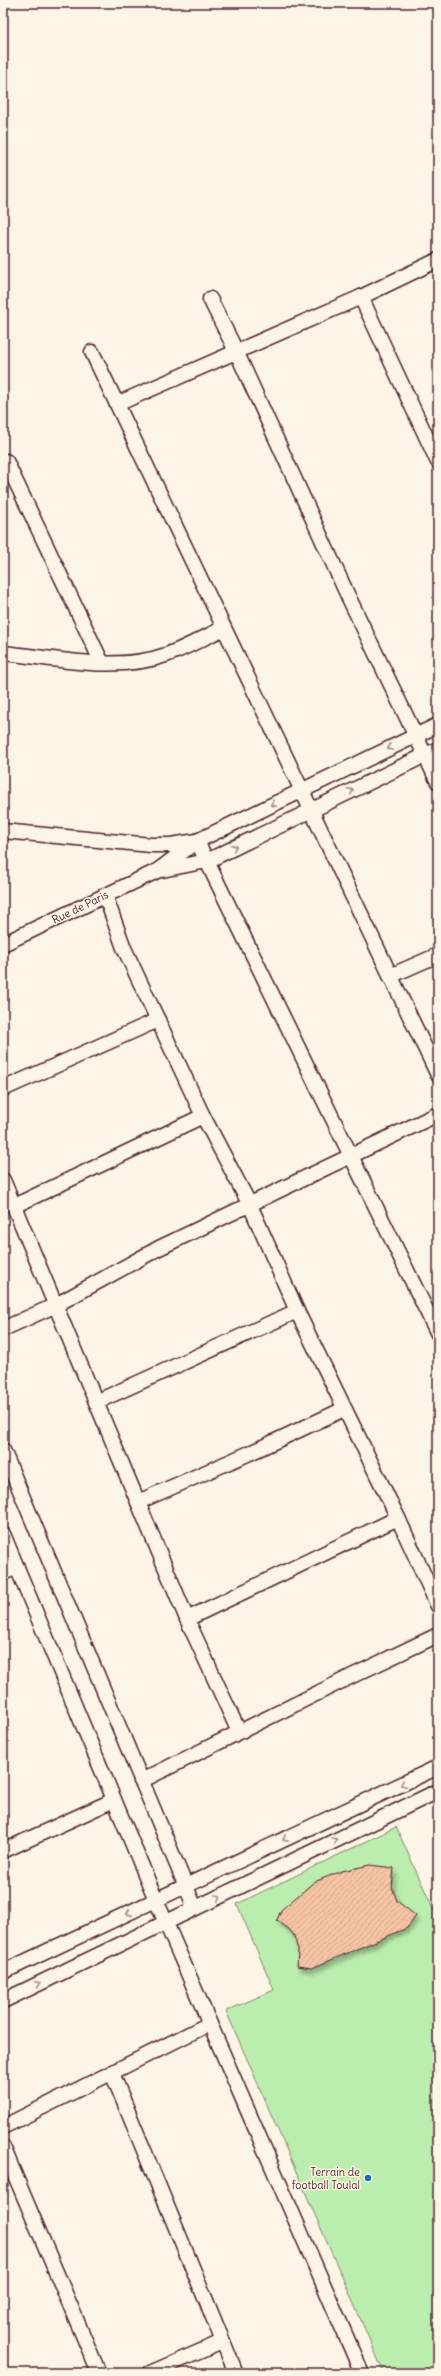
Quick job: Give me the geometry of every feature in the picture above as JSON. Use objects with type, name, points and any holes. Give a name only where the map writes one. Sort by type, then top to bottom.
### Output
[{"type":"street","points":[[117,404],[361,297],[438,260]]},
{"type":"street","points":[[361,297],[438,462]]},
{"type":"street","points":[[210,299],[236,351],[348,596],[416,736],[432,752],[438,782]]},
{"type":"street","points":[[92,352],[438,1075]]},
{"type":"street","points":[[6,461],[102,663]]},
{"type":"street","points":[[3,653],[102,663],[137,662],[165,655],[224,628]]},
{"type":"street","points":[[157,871],[197,841],[438,725]]},
{"type":"street","points":[[157,871],[207,860],[432,752]]},
{"type":"street","points":[[3,831],[150,845],[171,845],[197,841]]},
{"type":"street","points":[[197,841],[438,1334]]},
{"type":"street","name":"Rue de Paris","points":[[3,944],[157,871]]},
{"type":"street","points":[[105,895],[124,948],[203,1116],[250,1204],[296,1312],[398,1518],[438,1606]]},
{"type":"street","points":[[390,976],[438,955]]},
{"type":"street","points":[[3,1089],[158,1020]]},
{"type":"street","points":[[3,1329],[56,1306],[158,1248],[438,1114]]},
{"type":"street","points":[[14,1206],[143,1142],[203,1116]]},
{"type":"street","points":[[3,1180],[187,1619],[239,1732]]},
{"type":"street","points":[[96,1402],[296,1312]]},
{"type":"street","points":[[138,1502],[252,1452],[344,1409]]},
{"type":"street","points":[[3,1450],[195,1908]]},
{"type":"street","points":[[187,1619],[398,1518]]},
{"type":"street","points":[[3,1534],[165,1922],[362,2373]]},
{"type":"street","points":[[3,1574],[17,1567]]},
{"type":"street","points":[[141,1781],[438,1635]]},
{"type":"street","points":[[3,1972],[438,1768]]},
{"type":"street","points":[[3,2000],[438,1791]]},
{"type":"street","points":[[3,1851],[114,1800]]},
{"type":"street","points":[[3,2127],[209,2024]]},
{"type":"street","points":[[112,2073],[236,2373]]},
{"type":"street","points":[[3,2147],[99,2373]]},
{"type":"street","points":[[150,2373],[222,2342]]},
{"type":"green space","name":"Terrain de football Toulal","points":[[396,1827],[438,1919],[438,2373],[384,2373],[226,2011],[274,1990],[237,1904]]},
{"type":"building","points":[[370,1865],[394,1868],[392,1887],[397,1901],[416,1916],[407,1928],[312,1968],[297,1966],[298,1950],[294,1936],[290,1930],[277,1920],[281,1910],[314,1882],[342,1871]]},
{"type":"place","name":"Terrain de football Toulal","points":[[368,2178]]}]
